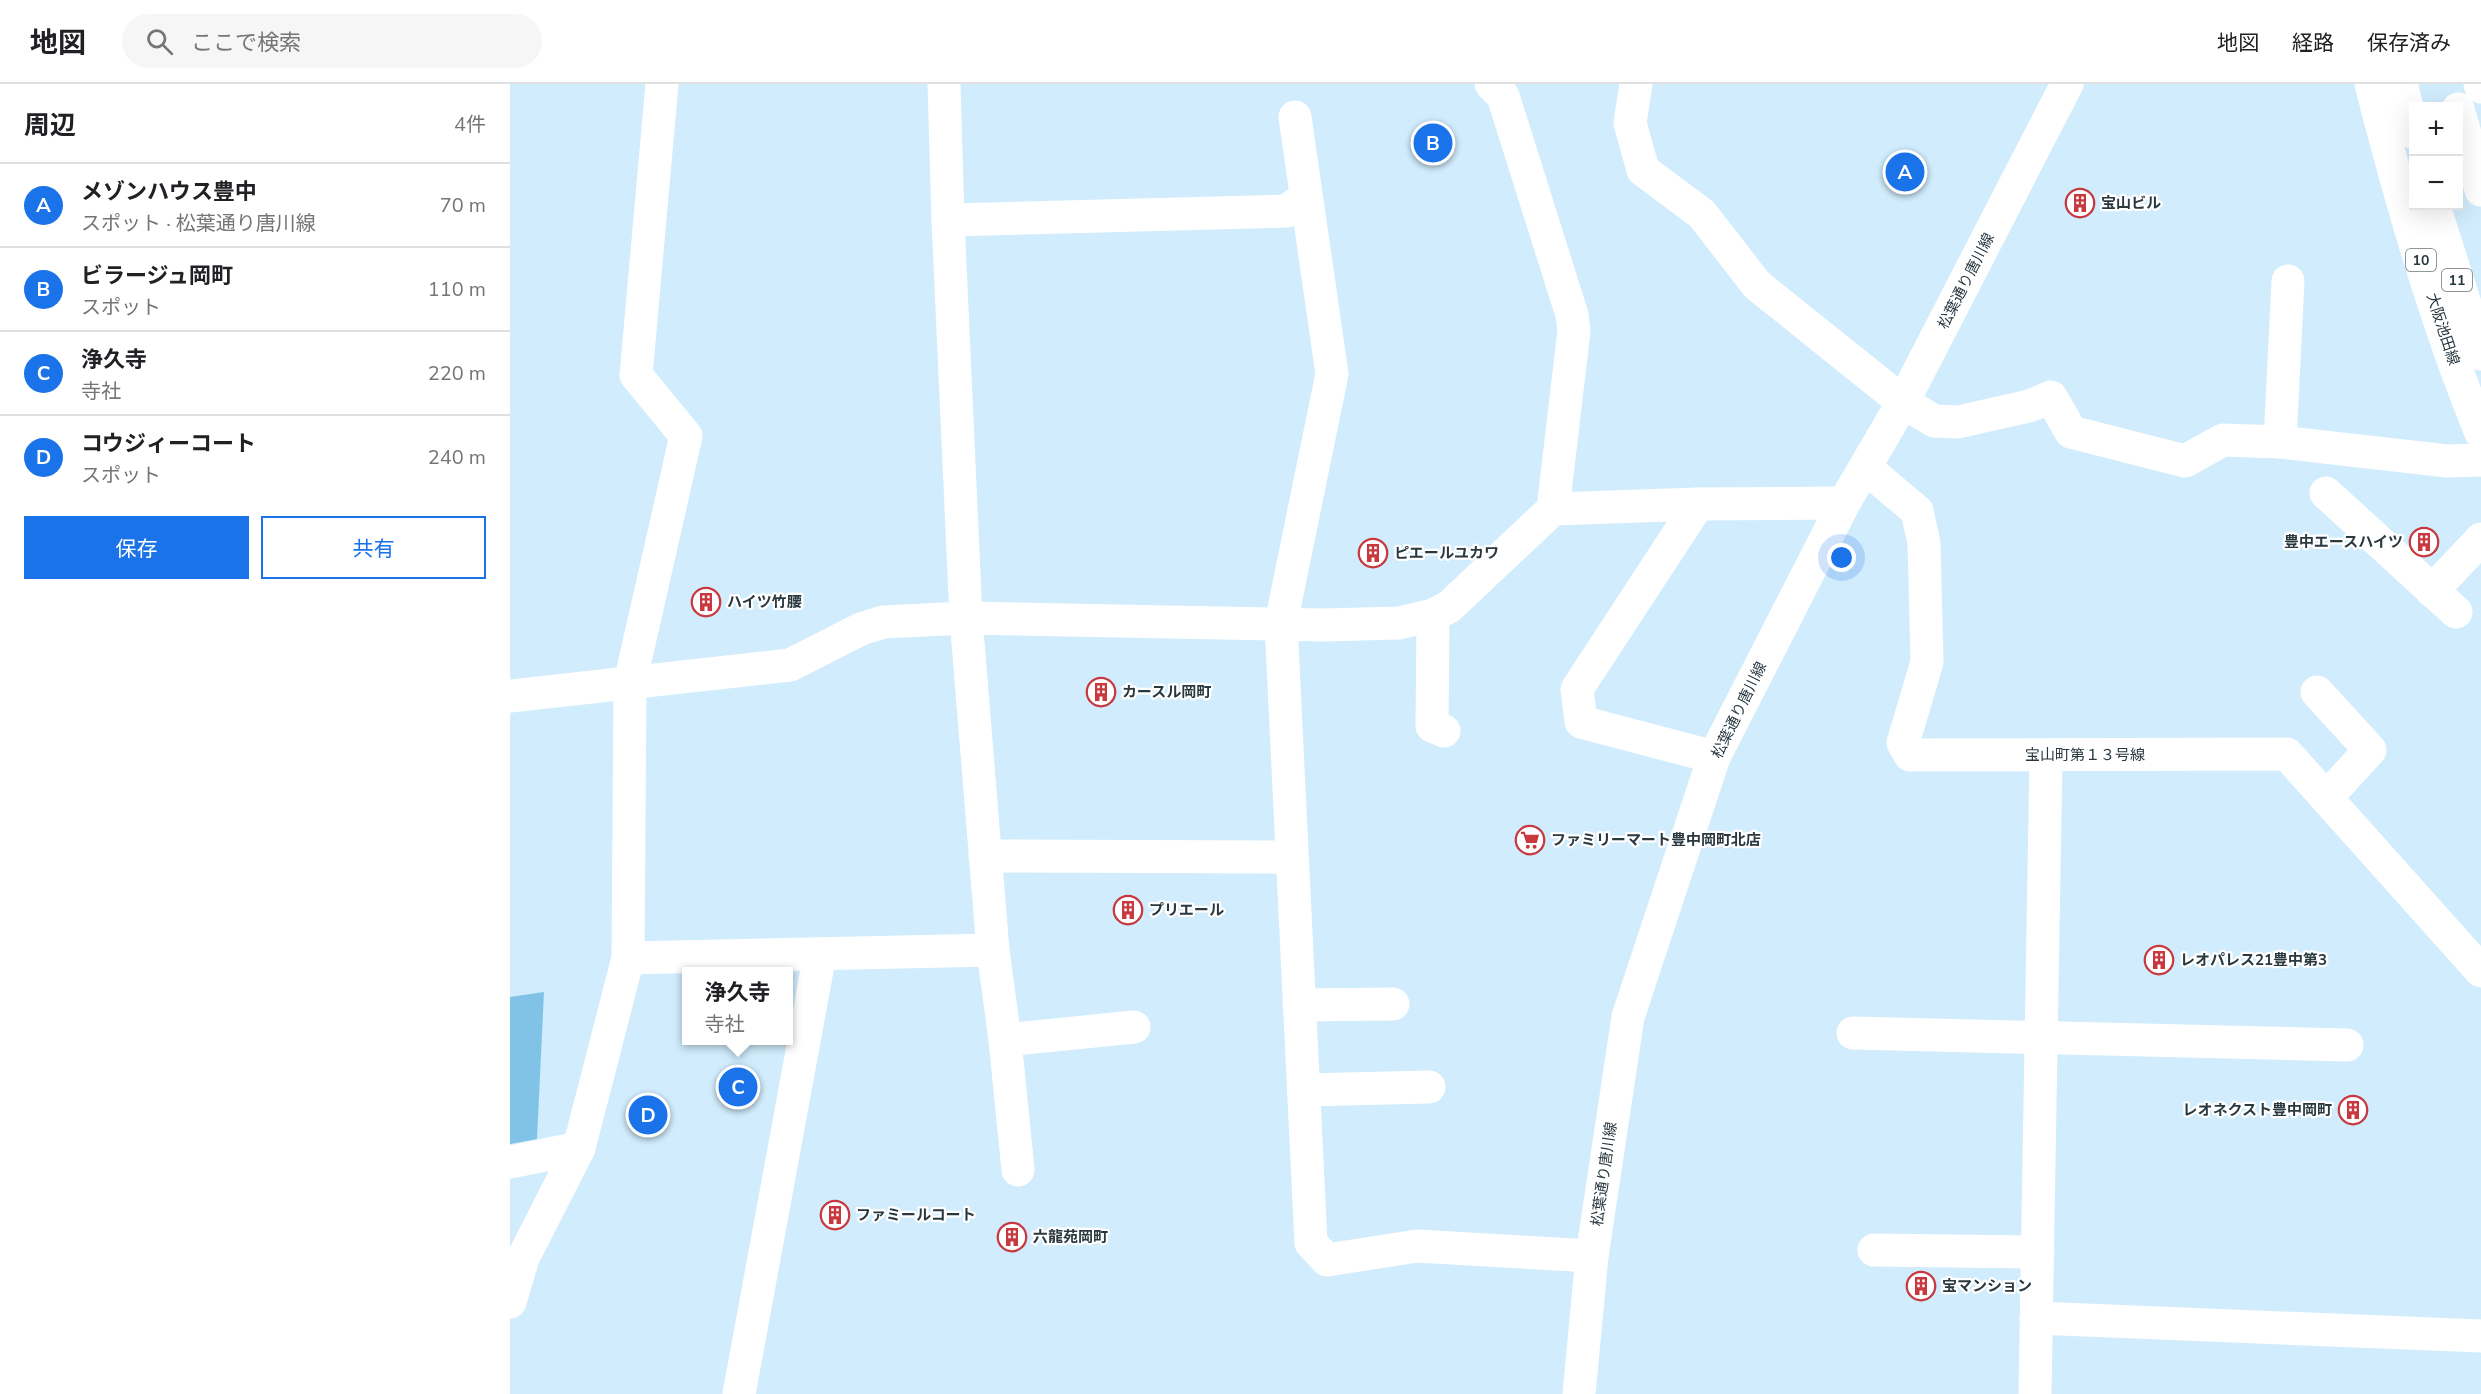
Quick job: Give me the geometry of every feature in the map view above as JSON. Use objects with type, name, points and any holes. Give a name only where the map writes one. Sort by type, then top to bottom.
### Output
[{"type":"main road","points":[[510,1302],[517,1259],[579,1148],[628,958],[630,683],[686,436],[636,375],[662,84]]},
{"type":"main road","points":[[944,84],[966,618],[993,950],[1018,1170]]},
{"type":"main road","points":[[1636,84],[1630,123],[1643,170],[1702,214],[1757,285],[1903,402],[1934,421],[1958,422],[2029,406],[2051,397],[2071,432],[2186,461],[2223,440],[2280,442],[2447,461],[2481,460]]},
{"type":"main road","name":"松葉通り唐川線","points":[[1579,1394],[1592,1256],[1628,1017],[1714,757],[1844,503],[1903,402],[2067,84]]},
{"type":"main road","name":"大阪池田線","points":[[2372,84],[2397,185],[2461,384],[2481,433]]},
{"type":"main road","points":[[2401,84],[2409,114]]},
{"type":"main road","points":[[2452,84],[2456,102]]},
{"type":"main road","points":[[510,696],[790,665],[861,629],[883,622],[966,618],[1399,623],[1433,615],[1449,607],[1553,509],[1574,331],[1572,315],[1502,88]]},
{"type":"main road","points":[[1295,117],[1332,374],[1281,623],[1311,1243],[1327,1260],[1417,1246],[1592,1256]]},
{"type":"main road","points":[[2463,126],[2481,190]]},
{"type":"main road","points":[[948,220],[1287,212],[1306,196]]},
{"type":"main road","name":"11","points":[[2435,210],[2481,354]]},
{"type":"main road","points":[[2280,442],[2288,281]]},
{"type":"main road","name":"宝山町第１３号線","points":[[1866,468],[1917,511],[1924,543],[1927,662],[1904,744],[1910,756],[2287,754],[2481,971]]},
{"type":"main road","points":[[2325,493],[2444,601],[2481,539]]},
{"type":"main road","points":[[1553,509],[1698,504],[1844,503]]},
{"type":"main road","points":[[1698,504],[1577,689],[1581,722],[1714,757]]},
{"type":"main road","points":[[1433,615],[1432,726],[1444,731]]},
{"type":"main road","points":[[2317,692],[2370,750],[2327,797]]},
{"type":"main road","points":[[2035,1394],[2046,756]]},
{"type":"main road","points":[[985,856],[1291,856]]},
{"type":"main road","points":[[628,958],[993,950]]},
{"type":"main road","points":[[739,1394],[820,954]]},
{"type":"main road","points":[[1299,1005],[1393,1004]]},
{"type":"main road","points":[[1005,1040],[1134,1026]]},
{"type":"main road","points":[[1853,1033],[2347,1045]]},
{"type":"main road","points":[[1304,1090],[1429,1087]]},
{"type":"main road","points":[[510,1162],[579,1148]]},
{"type":"main road","points":[[1874,1250],[2038,1252]]},
{"type":"main road","points":[[2037,1318],[2481,1336]]},
{"type":"shaded area","points":[[544,992],[537,1139],[510,1144],[510,997]]},
{"type":"place","name":"ビラージュ岡町","points":[[1433,143]]},
{"type":"place","name":"メゾンハウス豊中","points":[[1905,172]]},
{"type":"place","name":"宝山ビル","points":[[2080,203]]},
{"type":"place","name":"豊中エースハイツ","points":[[2424,542]]},
{"type":"place","name":"ピエールユカワ","points":[[1373,553]]},
{"type":"place","name":"ハイツ竹腰","points":[[706,602]]},
{"type":"place","name":"カースル岡町","points":[[1101,692]]},
{"type":"place","name":"ファミリーマート豊中岡町北店","points":[[1530,840]]},
{"type":"place","name":"プリエール","points":[[1128,910]]},
{"type":"place","name":"レオパレス21豊中第3","points":[[2159,960]]},
{"type":"place","name":"浄久寺","points":[[738,1087]]},
{"type":"place","name":"レオネクスト豊中岡町","points":[[2353,1110]]},
{"type":"place","name":"コウジィーコート","points":[[648,1115]]},
{"type":"place","name":"ファミールコート","points":[[835,1215]]},
{"type":"place","name":"六龍苑岡町","points":[[1012,1237]]},
{"type":"place","name":"宝マンション","points":[[1921,1286]]}]
